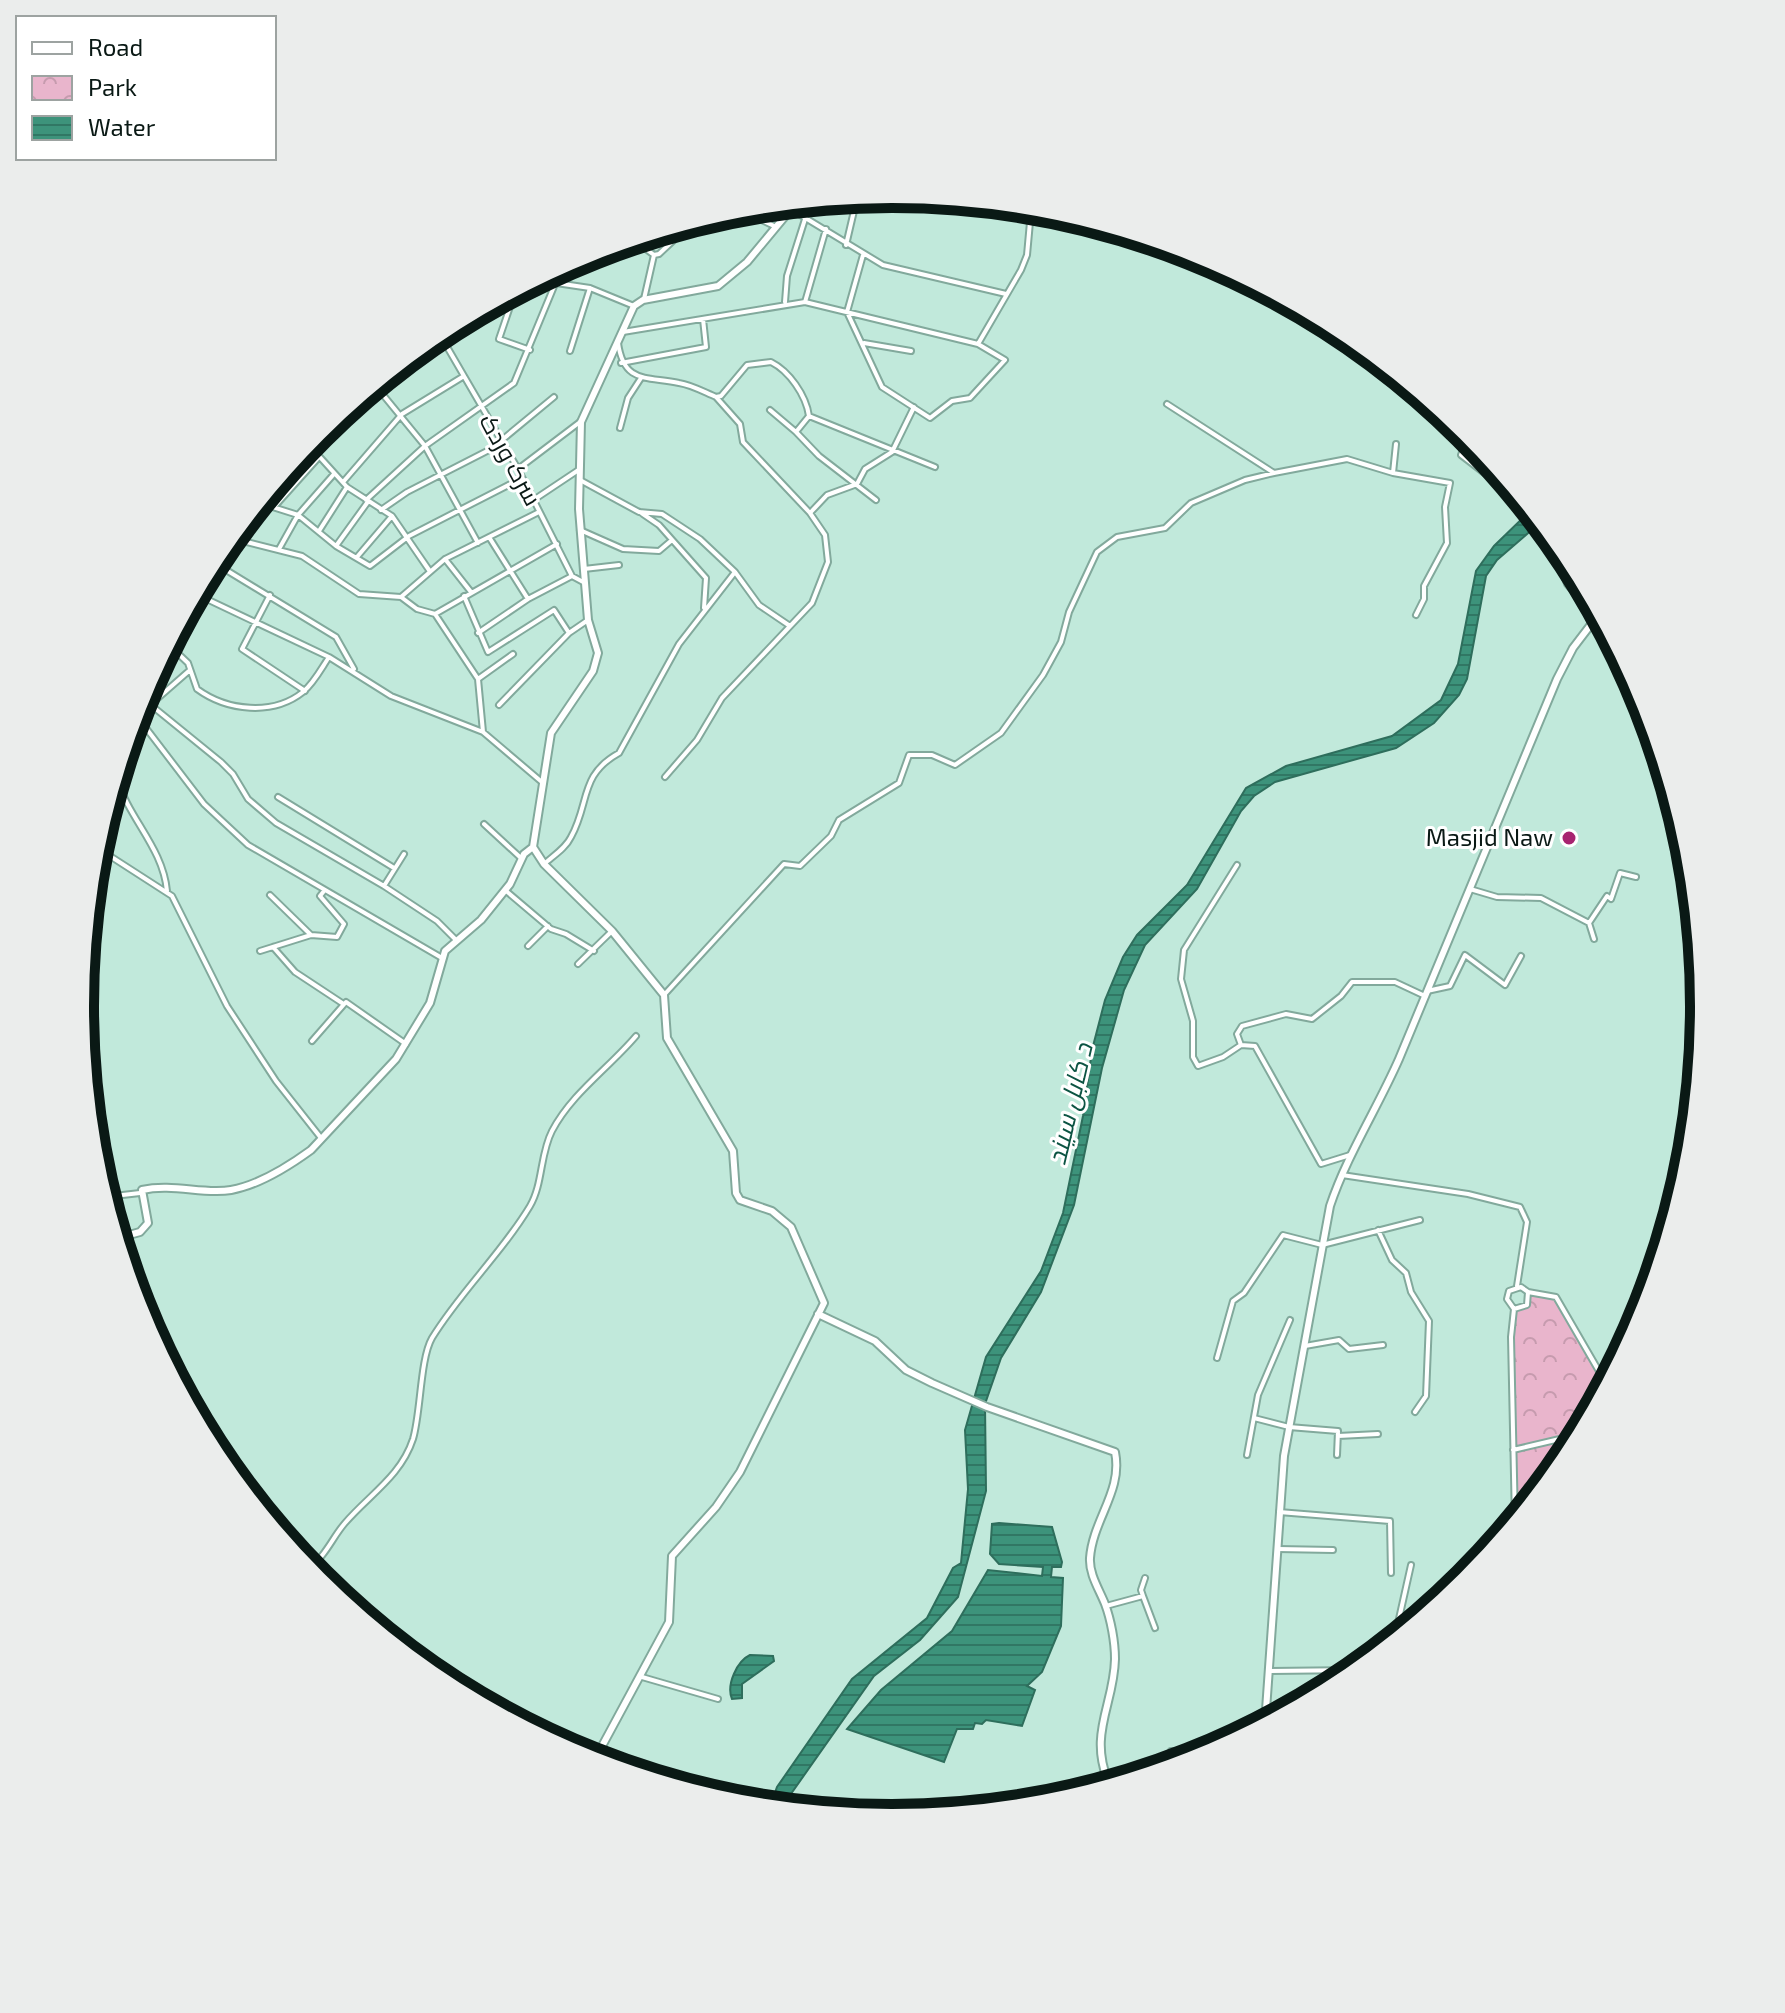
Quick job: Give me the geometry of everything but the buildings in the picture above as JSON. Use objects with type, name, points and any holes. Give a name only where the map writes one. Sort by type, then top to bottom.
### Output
[{"type":"main road","points":[[128,1235],[140,1232],[148,1223],[140,1193],[153,1188],[220,1191],[240,1187],[292,1164],[321,1138],[406,1044],[430,1003],[440,979],[442,958],[455,939],[469,933],[533,847],[551,733],[593,671],[598,653],[588,620],[580,530],[581,422],[634,306],[643,300],[718,286],[747,262],[782,216]]},
{"type":"main road","points":[[1266,1712],[1276,1549],[1289,1427],[1322,1245],[1340,1175],[1375,1113],[1557,679],[1573,648],[1592,622]]},
{"type":"main road","points":[[533,847],[544,864],[612,931],[664,995],[667,1038],[733,1151],[736,1193],[740,1200],[772,1211],[791,1227],[823,1299],[740,1472],[716,1507],[672,1556],[669,1622],[601,1749]]},
{"type":"main road","points":[[818,1314],[875,1341],[906,1370],[972,1401],[1112,1451],[1115,1484],[1096,1527],[1090,1560],[1106,1606],[1115,1659],[1100,1736],[1101,1757],[1107,1776]]},
{"type":"street","points":[[846,245],[854,209]]},
{"type":"street","points":[[803,214],[846,245],[883,265],[1006,294]]},
{"type":"street","points":[[785,302],[787,276],[807,216]]},
{"type":"street","points":[[760,219],[774,226]]},
{"type":"street","points":[[978,344],[1027,255],[1028,220]]},
{"type":"street","points":[[805,302],[826,229]]},
{"type":"street","points":[[643,300],[647,297],[646,280],[654,255],[673,239]]},
{"type":"street","points":[[644,248],[654,255]]},
{"type":"street","points":[[665,777],[697,740],[722,698],[812,603],[828,562],[825,535],[810,513],[753,455],[743,442],[740,424],[716,397],[682,383],[641,378],[621,363],[619,335],[785,302],[805,302],[847,312],[918,326],[978,344],[1005,360],[970,398],[952,401],[930,418],[882,387],[847,312],[863,255]]},
{"type":"street","points":[[336,546],[367,501],[425,446],[514,383],[555,284],[590,288],[634,306]]},
{"type":"street","points":[[570,351],[590,288]]},
{"type":"street","points":[[510,306],[499,339],[530,350]]},
{"type":"street","points":[[621,363],[706,347],[703,319]]},
{"type":"street","points":[[864,343],[911,351]]},
{"type":"street","name":"سرک وردک","points":[[446,345],[518,469],[572,576]]},
{"type":"street","points":[[716,397],[721,396],[747,365],[771,362],[788,375],[803,397],[809,416],[935,467]]},
{"type":"street","points":[[319,531],[345,484],[402,414],[464,376]]},
{"type":"street","points":[[620,428],[628,398],[641,378]]},
{"type":"street","points":[[382,393],[425,446],[478,543]]},
{"type":"street","points":[[381,510],[392,500],[491,449],[554,397]]},
{"type":"street","points":[[1167,404],[1274,473]]},
{"type":"street","points":[[810,513],[827,495],[857,484],[871,464],[892,452],[914,407]]},
{"type":"street","points":[[770,410],[819,456],[876,500]]},
{"type":"street","points":[[796,432],[809,416]]},
{"type":"street","points":[[518,469],[581,422]]},
{"type":"street","points":[[274,507],[329,441]]},
{"type":"street","points":[[1393,473],[1396,444]]},
{"type":"street","points":[[1463,449],[1461,455],[1493,480]]},
{"type":"street","points":[[318,454],[345,484],[392,516],[409,536],[429,570]]},
{"type":"street","points":[[664,995],[784,864],[800,866],[831,836],[839,820],[899,783],[909,755],[932,755],[950,765],[960,764],[1001,733],[1057,651],[1069,612],[1097,552],[1117,537],[1165,528],[1199,499],[1245,480],[1347,459],[1393,473],[1450,483],[1445,507],[1447,543],[1424,586],[1424,599],[1416,615]]},
{"type":"street","points":[[532,501],[581,469]]},
{"type":"street","points":[[279,549],[298,515],[334,474]]},
{"type":"street","points":[[271,506],[298,515],[336,546],[370,566],[409,536],[522,478]]},
{"type":"street","points":[[580,480],[639,512],[672,540],[706,578],[704,610]]},
{"type":"street","points":[[401,597],[445,559],[539,512]]},
{"type":"street","points":[[639,512],[662,514],[700,539],[735,572],[759,605],[790,626]]},
{"type":"street","points":[[357,557],[392,516]]},
{"type":"street","points":[[580,530],[623,549],[659,551],[672,540]]},
{"type":"street","points":[[488,537],[528,599]]},
{"type":"street","points":[[244,541],[302,556],[359,594],[401,597],[417,609],[435,614],[478,679],[483,732]]},
{"type":"street","points":[[435,614],[557,544]]},
{"type":"street","points":[[445,559],[471,592]]},
{"type":"street","points":[[584,569],[619,565]]},
{"type":"street","points":[[225,569],[336,637],[355,671]]},
{"type":"street","points":[[544,864],[570,840],[589,781],[611,755],[619,753],[679,644],[735,572]]},
{"type":"street","points":[[477,633],[528,599],[572,576],[585,583]]},
{"type":"street","points":[[270,595],[242,649],[305,691]]},
{"type":"street","points":[[464,596],[477,621],[477,633],[488,652],[554,610],[569,633]]},
{"type":"street","points":[[206,599],[329,657],[391,696],[483,732],[543,783]]},
{"type":"street","points":[[499,705],[569,633],[588,620]]},
{"type":"street","points":[[176,654],[188,663],[197,689],[205,695],[246,709],[279,705],[305,691],[329,657]]},
{"type":"street","points":[[478,679],[513,654]]},
{"type":"street","points":[[155,700],[190,670]]},
{"type":"street","points":[[153,707],[221,762],[233,774],[248,799],[276,823],[384,886],[437,921],[455,939]]},
{"type":"street","points":[[145,727],[212,813],[256,851],[442,958]]},
{"type":"street","points":[[122,796],[158,856],[166,874],[167,891],[227,1006],[276,1081],[321,1138]]},
{"type":"street","points":[[278,797],[394,868]]},
{"type":"street","points":[[484,824],[522,859]]},
{"type":"street","points":[[384,886],[404,854]]},
{"type":"street","points":[[108,855],[167,891]]},
{"type":"street","points":[[1237,865],[1184,950],[1181,979],[1193,1021],[1193,1057],[1198,1066],[1223,1057],[1241,1045],[1255,1046],[1321,1164],[1350,1155]]},
{"type":"street","points":[[1589,923],[1607,896],[1611,899],[1620,873],[1636,877]]},
{"type":"street","points":[[1468,888],[1497,897],[1541,898],[1589,923],[1594,939]]},
{"type":"street","points":[[504,889],[548,926],[594,951]]},
{"type":"street","points":[[260,951],[311,935],[337,937],[344,924],[320,896],[324,891]]},
{"type":"street","points":[[270,895],[311,935]]},
{"type":"street","points":[[528,946],[548,926]]},
{"type":"street","points":[[578,964],[612,931]]},
{"type":"street","points":[[273,946],[295,972],[406,1044]]},
{"type":"street","points":[[1241,1045],[1237,1034],[1242,1026],[1286,1014],[1312,1019],[1341,996],[1352,982],[1395,982],[1426,994],[1450,986],[1465,955],[1505,985],[1521,956]]},
{"type":"street","points":[[312,1041],[342,1003]]},
{"type":"street","points":[[317,1560],[333,1545],[349,1519],[384,1488],[406,1453],[422,1399],[423,1371],[431,1341],[529,1208],[550,1135],[557,1122],[598,1071],[636,1036]]},
{"type":"street","points":[[1340,1175],[1468,1194],[1520,1207],[1527,1222],[1517,1286],[1509,1291],[1507,1299],[1514,1309],[1511,1337],[1515,1507]]},
{"type":"street","points":[[117,1196],[140,1193]]},
{"type":"street","points":[[1217,1358],[1233,1301],[1244,1293],[1281,1237],[1322,1245],[1420,1220]]},
{"type":"street","points":[[1378,1230],[1392,1260],[1406,1273],[1411,1292],[1429,1321],[1426,1396],[1415,1412]]},
{"type":"street","points":[[1517,1286],[1528,1292],[1556,1297],[1601,1375]]},
{"type":"street","points":[[1514,1309],[1527,1305],[1528,1292]]},
{"type":"street","points":[[1247,1455],[1258,1395],[1290,1320]]},
{"type":"street","points":[[1305,1346],[1339,1340],[1349,1349],[1383,1345]]},
{"type":"street","points":[[1253,1418],[1289,1427],[1336,1430],[1337,1455]]},
{"type":"street","points":[[1338,1436],[1378,1434]]},
{"type":"street","points":[[1513,1450],[1564,1438]]},
{"type":"street","points":[[1279,1512],[1350,1515],[1365,1520],[1390,1521],[1391,1573]]},
{"type":"street","points":[[1276,1549],[1333,1550]]},
{"type":"street","points":[[1398,1624],[1411,1565]]},
{"type":"street","points":[[1145,1578],[1141,1590],[1155,1628]]},
{"type":"street","points":[[1106,1606],[1143,1596]]},
{"type":"street","points":[[1269,1671],[1334,1671]]},
{"type":"street","points":[[642,1677],[718,1699]]},
{"type":"street","points":[[1171,1751],[1180,1751]]},
{"type":"green space","points":[[1528,1292],[1556,1297],[1601,1375],[1556,1450],[1515,1507],[1511,1337],[1514,1309],[1529,1301]]},
{"type":"water","points":[[1524,517],[1533,529],[1497,560],[1486,576],[1467,679],[1459,695],[1434,723],[1396,748],[1275,782],[1254,796],[1241,811],[1197,889],[1145,945],[1124,990],[1102,1068],[1074,1205],[1041,1292],[1001,1358],[985,1404],[986,1491],[958,1597],[920,1640],[874,1676],[788,1798],[774,1796],[852,1679],[927,1618],[953,1568],[961,1563],[968,1489],[965,1430],[986,1357],[1041,1271],[1063,1213],[1083,1116],[1092,1050],[1105,1000],[1123,957],[1137,935],[1187,885],[1246,788],[1286,766],[1392,736],[1441,700],[1458,664],[1476,571],[1494,546]]},
{"type":"water","points":[[992,1524],[1052,1527],[1062,1562],[1061,1567],[1052,1567],[1051,1577],[1063,1578],[1061,1626],[1042,1672],[1027,1686],[1035,1690],[1022,1726],[986,1720],[982,1724],[975,1723],[973,1729],[957,1729],[944,1762],[847,1729],[881,1690],[952,1631],[988,1570],[1042,1576],[1043,1567],[999,1564],[990,1554]]},
{"type":"water","points":[[750,1655],[773,1656],[774,1661],[742,1684],[742,1698],[732,1699],[730,1687],[734,1674]]},
{"type":"place","name":"Masjid Naw","points":[[1569,838]]},
{"type":"water label","name":"د کابل سيند","points":[[1070,1104]]}]
